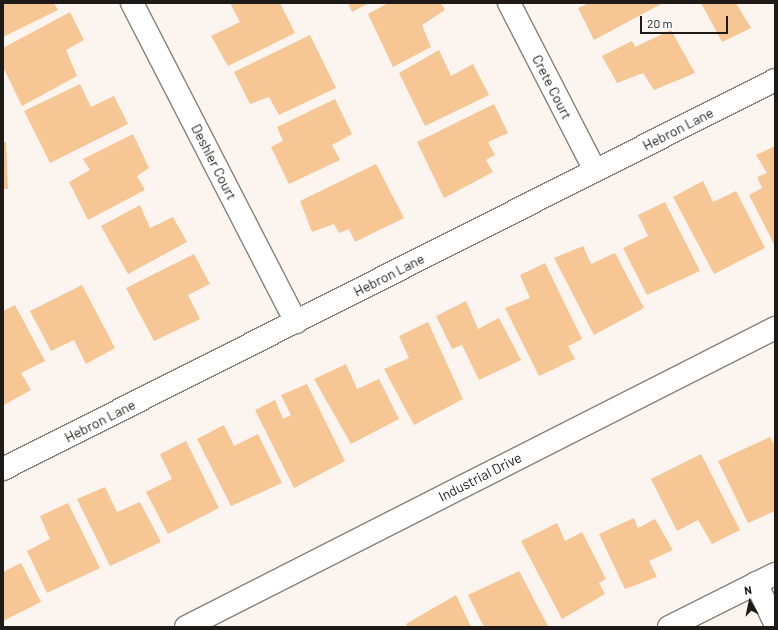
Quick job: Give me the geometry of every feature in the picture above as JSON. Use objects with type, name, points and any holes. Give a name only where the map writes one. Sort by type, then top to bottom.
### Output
[{"type":"street","name":"Deshler Court","points":[[132,3],[296,322]]},
{"type":"street","name":"Crete Court","points":[[509,3],[595,170]]},
{"type":"street","name":"Hebron Lane","points":[[3,469],[775,80]]},
{"type":"street","name":"Industrial Drive","points":[[186,627],[775,328]]},
{"type":"street","points":[[669,627],[775,574]]},
{"type":"street","points":[[756,584],[775,623]]},
{"type":"building","points":[[3,3],[54,3],[58,10],[3,37]]},
{"type":"building","points":[[230,3],[280,3],[295,33],[228,66],[211,36],[240,22]]},
{"type":"building","points":[[348,3],[369,3],[352,12]]},
{"type":"building","points":[[388,3],[441,3],[445,10],[422,25],[431,47],[393,67],[368,14]]},
{"type":"building","points":[[589,3],[663,3],[594,40],[578,8]]},
{"type":"building","points":[[701,3],[736,3],[751,28],[722,42]]},
{"type":"building","points":[[70,12],[84,40],[66,50],[77,76],[22,106],[3,67],[3,48]]},
{"type":"building","points":[[671,30],[695,73],[654,90],[643,73],[617,83],[602,56],[632,41],[635,47]]},
{"type":"building","points":[[310,35],[336,88],[279,115],[269,97],[250,104],[234,72]]},
{"type":"building","points":[[439,50],[451,76],[473,64],[489,95],[425,126],[399,73]]},
{"type":"building","points":[[80,84],[91,107],[114,96],[128,124],[50,163],[24,111]]},
{"type":"building","points":[[335,99],[352,134],[332,145],[340,160],[289,184],[271,147],[283,141],[277,127]]},
{"type":"building","points":[[494,104],[508,133],[488,142],[495,155],[486,160],[493,172],[444,198],[417,142]]},
{"type":"building","points":[[133,134],[149,168],[137,176],[145,190],[88,220],[69,182],[90,170],[83,159]]},
{"type":"building","points":[[3,142],[6,142],[8,189],[3,189]]},
{"type":"building","points":[[775,146],[774,244],[749,195],[762,188],[757,177],[767,173],[756,155]]},
{"type":"building","points":[[376,164],[404,218],[355,242],[349,229],[339,233],[334,224],[312,232],[300,201]]},
{"type":"building","points":[[703,181],[713,202],[736,191],[765,248],[714,274],[673,197]]},
{"type":"building","points":[[665,202],[700,271],[647,295],[623,248],[648,236],[638,215]]},
{"type":"building","points":[[140,205],[150,228],[173,217],[187,242],[128,274],[101,226]]},
{"type":"building","points":[[583,246],[591,264],[615,253],[644,308],[594,335],[554,258]]},
{"type":"building","points":[[194,254],[210,284],[188,295],[200,319],[154,341],[126,288]]},
{"type":"building","points":[[545,263],[582,339],[568,346],[575,359],[539,376],[505,308],[530,298],[520,275]]},
{"type":"building","points":[[82,285],[115,348],[86,364],[74,340],[51,351],[30,311]]},
{"type":"building","points":[[466,301],[478,329],[499,318],[521,360],[479,380],[462,345],[452,349],[436,316]]},
{"type":"building","points":[[15,305],[45,361],[21,373],[31,390],[4,405],[3,311]]},
{"type":"building","points":[[428,322],[463,399],[414,425],[384,369],[409,358],[399,336]]},
{"type":"building","points":[[346,364],[357,389],[379,379],[399,419],[351,444],[314,379]]},
{"type":"building","points":[[307,384],[345,461],[294,488],[255,410],[275,400],[283,419],[291,415],[281,395]]},
{"type":"building","points":[[224,425],[234,446],[258,434],[282,483],[231,506],[197,439]]},
{"type":"building","points":[[770,437],[775,446],[775,511],[748,523],[718,461]]},
{"type":"building","points":[[186,441],[219,508],[168,534],[146,492],[172,479],[160,454]]},
{"type":"building","points":[[701,454],[740,530],[712,544],[698,520],[677,531],[651,479]]},
{"type":"building","points":[[105,487],[117,512],[140,502],[161,542],[110,566],[77,499]]},
{"type":"building","points":[[68,503],[100,568],[47,593],[27,551],[50,539],[40,516]]},
{"type":"building","points":[[634,518],[638,528],[655,519],[673,550],[649,561],[657,577],[625,589],[599,534]]},
{"type":"building","points":[[557,523],[565,541],[582,532],[606,579],[599,583],[605,594],[562,619],[521,541]]},
{"type":"building","points":[[21,563],[41,602],[3,621],[3,572]]},
{"type":"building","points":[[519,571],[548,626],[484,627],[468,595]]},
{"type":"building","points":[[456,595],[471,627],[408,627],[406,624]]}]
